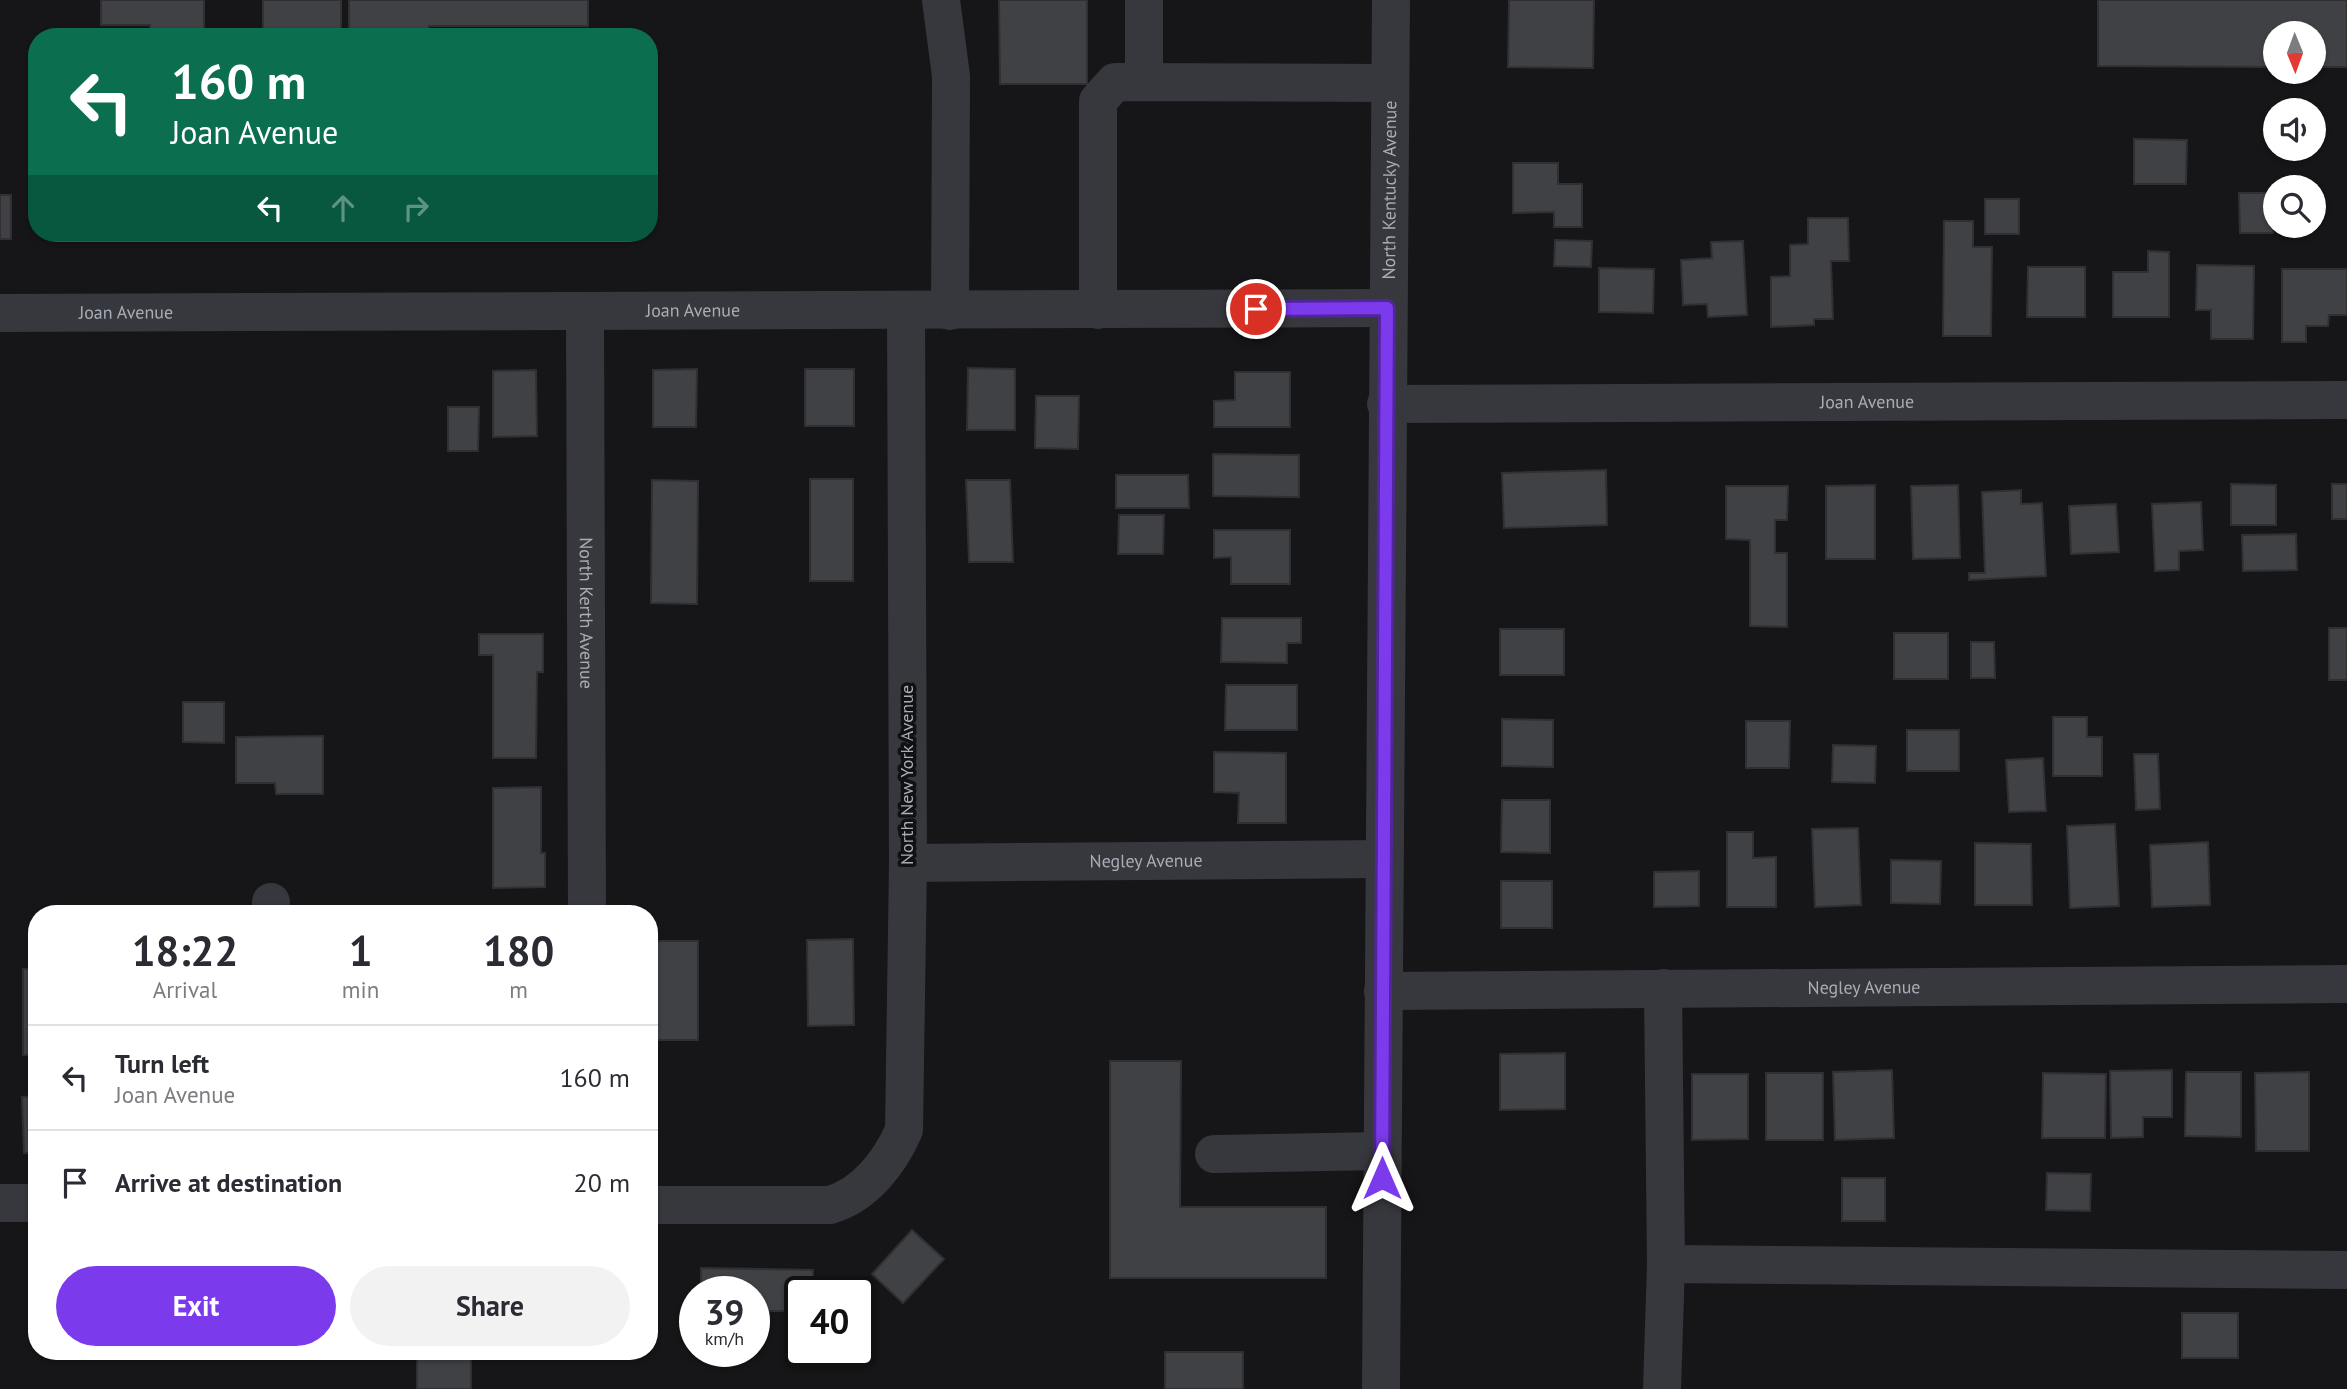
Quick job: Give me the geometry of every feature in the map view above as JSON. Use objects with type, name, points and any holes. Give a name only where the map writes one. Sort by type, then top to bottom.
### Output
[{"type":"street","points":[[941,0],[951,76],[950,311]]},
{"type":"street","points":[[1144,0],[1144,82]]},
{"type":"street","name":"North Kentucky Avenue","points":[[1381,1389],[1391,0]]},
{"type":"street","points":[[1098,310],[1098,101],[1115,82],[1390,83]]},
{"type":"street","name":"Joan Avenue","points":[[0,313],[906,312],[1387,308]]},
{"type":"street","name":"North Kerth Avenue","points":[[586,312],[587,905]]},
{"type":"street","name":"North New York Avenue","points":[[658,1205],[830,1205],[847,1200],[877,1173],[894,1153],[904,1130],[908,863],[906,312]]},
{"type":"street","name":"Joan Avenue","points":[[1387,404],[2347,400]]},
{"type":"street","name":"Negley Avenue","points":[[908,863],[1384,859]]},
{"type":"street","name":"Negley Avenue","points":[[1383,991],[2347,984]]},
{"type":"street","points":[[1662,1389],[1665,1264],[1663,988]]},
{"type":"street","points":[[1214,1154],[1382,1152]]},
{"type":"street","points":[[0,1203],[28,1203]]},
{"type":"street","points":[[1665,1264],[2347,1270]]},
{"type":"building","points":[[101,0],[204,0],[204,28],[101,25]]},
{"type":"building","points":[[263,0],[341,0],[341,28],[263,28]]},
{"type":"building","points":[[349,0],[588,0],[588,26],[349,28]]},
{"type":"building","points":[[999,0],[1087,0],[1087,84],[1000,84]]},
{"type":"building","points":[[1509,0],[1594,0],[1593,68],[1508,67]]},
{"type":"building","points":[[2098,0],[2347,0],[2347,67],[2326,67],[2326,21],[2263,21],[2263,67],[2098,66]]},
{"type":"building","points":[[2134,139],[2187,140],[2186,184],[2134,184]]},
{"type":"building","points":[[1513,163],[1558,163],[1558,184],[1582,184],[1582,227],[1554,227],[1554,212],[1513,213]]},
{"type":"building","points":[[2239,193],[2263,193],[2263,233],[2240,233]]},
{"type":"building","points":[[0,195],[11,195],[11,239],[0,239]]},
{"type":"building","points":[[1985,199],[2019,199],[2019,234],[1985,234]]},
{"type":"building","points":[[1808,218],[1848,218],[1849,261],[1831,261],[1833,319],[1814,319],[1814,325],[1771,327],[1771,277],[1790,276],[1790,245],[1808,244]]},
{"type":"building","points":[[1944,221],[1973,221],[1973,247],[1992,247],[1991,336],[1943,336]]},
{"type":"building","points":[[1555,240],[1592,241],[1591,267],[1554,266]]},
{"type":"building","points":[[1743,241],[1747,315],[1708,317],[1707,304],[1683,305],[1681,260],[1712,258],[1711,242]]},
{"type":"building","points":[[2148,251],[2169,252],[2169,317],[2113,317],[2113,272],[2148,272]]},
{"type":"building","points":[[2197,265],[2254,266],[2253,339],[2211,339],[2211,310],[2196,310]]},
{"type":"building","points":[[2028,267],[2085,267],[2085,317],[2027,317]]},
{"type":"building","points":[[1599,268],[1654,269],[1653,313],[1599,312]]},
{"type":"building","points":[[2282,269],[2347,269],[2347,315],[2329,315],[2328,326],[2306,326],[2306,342],[2282,342]]},
{"type":"building","points":[[968,368],[1015,369],[1015,430],[967,430]]},
{"type":"building","points":[[697,369],[696,427],[653,427],[653,370]]},
{"type":"building","points":[[805,369],[854,369],[854,426],[805,426]]},
{"type":"building","points":[[536,370],[537,436],[493,437],[493,371]]},
{"type":"building","points":[[1235,372],[1290,372],[1290,427],[1214,427],[1214,401],[1235,400]]},
{"type":"building","points":[[1036,396],[1079,396],[1078,449],[1035,448]]},
{"type":"building","points":[[448,407],[479,407],[478,451],[448,451]]},
{"type":"building","points":[[1213,454],[1299,455],[1299,497],[1213,496]]},
{"type":"building","points":[[1606,470],[1607,525],[1504,528],[1502,473]]},
{"type":"building","points":[[1116,475],[1188,475],[1189,508],[1116,508]]},
{"type":"building","points":[[810,479],[853,479],[853,581],[810,581]]},
{"type":"building","points":[[652,480],[698,481],[697,604],[651,603]]},
{"type":"building","points":[[966,480],[1010,480],[1013,562],[969,562]]},
{"type":"building","points":[[2231,484],[2276,485],[2276,525],[2231,525]]},
{"type":"building","points":[[2332,484],[2347,484],[2347,519],[2332,519]]},
{"type":"building","points":[[1875,485],[1875,559],[1826,559],[1826,486]]},
{"type":"building","points":[[1958,485],[1960,558],[1913,559],[1911,486]]},
{"type":"building","points":[[1726,486],[1788,486],[1787,520],[1775,520],[1775,553],[1787,553],[1787,627],[1750,626],[1750,540],[1726,539]]},
{"type":"building","points":[[2021,490],[2021,504],[2042,503],[2046,576],[1969,580],[1969,573],[1985,573],[1982,492]]},
{"type":"building","points":[[2201,502],[2203,550],[2179,551],[2179,570],[2155,571],[2152,504]]},
{"type":"building","points":[[2116,504],[2119,552],[2071,554],[2069,506]]},
{"type":"building","points":[[1119,515],[1164,515],[1163,554],[1118,554]]},
{"type":"building","points":[[1214,530],[1290,530],[1290,584],[1231,584],[1231,557],[1214,558]]},
{"type":"building","points":[[2296,534],[2297,570],[2243,571],[2242,535]]},
{"type":"building","points":[[1222,618],[1301,618],[1301,643],[1287,643],[1287,663],[1221,662]]},
{"type":"building","points":[[2329,628],[2347,628],[2347,680],[2329,680]]},
{"type":"building","points":[[1500,629],[1564,629],[1564,675],[1500,675]]},
{"type":"building","points":[[1894,633],[1948,633],[1948,679],[1894,679]]},
{"type":"building","points":[[479,634],[543,634],[543,672],[537,672],[536,758],[493,758],[493,655],[479,655]]},
{"type":"building","points":[[1971,642],[1994,642],[1995,678],[1971,678]]},
{"type":"building","points":[[1226,685],[1297,685],[1297,730],[1225,730]]},
{"type":"building","points":[[183,702],[224,702],[224,743],[183,742]]},
{"type":"building","points":[[2053,717],[2087,717],[2087,737],[2102,737],[2102,776],[2053,776]]},
{"type":"building","points":[[1502,719],[1553,720],[1553,767],[1502,766]]},
{"type":"building","points":[[1746,721],[1790,721],[1789,768],[1746,768]]},
{"type":"building","points":[[1907,730],[1959,730],[1959,771],[1907,771]]},
{"type":"building","points":[[323,736],[323,794],[276,794],[275,783],[236,783],[236,737]]},
{"type":"building","points":[[1833,745],[1876,746],[1875,783],[1832,782]]},
{"type":"building","points":[[1214,752],[1286,753],[1286,823],[1238,823],[1239,793],[1214,792]]},
{"type":"building","points":[[2134,754],[2158,754],[2160,809],[2136,810]]},
{"type":"building","points":[[2043,758],[2046,811],[2009,812],[2006,760]]},
{"type":"building","points":[[541,787],[541,853],[545,853],[545,887],[493,888],[493,788]]},
{"type":"building","points":[[1502,800],[1550,800],[1550,853],[1501,852]]},
{"type":"building","points":[[2115,824],[2119,906],[2070,908],[2067,826]]},
{"type":"building","points":[[1858,828],[1861,905],[1815,907],[1812,829]]},
{"type":"building","points":[[1727,832],[1753,832],[1753,858],[1776,857],[1776,907],[1727,907]]},
{"type":"building","points":[[2208,842],[2210,905],[2152,907],[2150,845]]},
{"type":"building","points":[[1975,843],[2031,844],[2032,905],[1975,905]]},
{"type":"building","points":[[1891,860],[1941,861],[1940,904],[1891,903]]},
{"type":"building","points":[[1699,871],[1699,906],[1654,907],[1654,872]]},
{"type":"building","points":[[1501,881],[1552,881],[1552,928],[1501,928]]},
{"type":"building","points":[[853,939],[854,1025],[808,1026],[807,940]]},
{"type":"building","points":[[658,941],[698,941],[698,1040],[658,1040]]},
{"type":"building","points":[[23,969],[28,969],[28,1055],[23,1055]]},
{"type":"building","points":[[1565,1053],[1565,1109],[1500,1110],[1500,1054]]},
{"type":"building","points":[[1110,1061],[1181,1061],[1180,1207],[1326,1207],[1326,1278],[1110,1278]]},
{"type":"building","points":[[1892,1070],[1894,1138],[1835,1140],[1833,1072]]},
{"type":"building","points":[[2172,1070],[2172,1117],[2143,1117],[2143,1137],[2111,1138],[2110,1071]]},
{"type":"building","points":[[2186,1072],[2241,1072],[2241,1137],[2185,1136]]},
{"type":"building","points":[[2309,1072],[2309,1151],[2256,1151],[2255,1073]]},
{"type":"building","points":[[1766,1073],[1823,1073],[1823,1140],[1766,1140]]},
{"type":"building","points":[[2043,1073],[2106,1074],[2105,1138],[2042,1138]]},
{"type":"building","points":[[1692,1074],[1748,1074],[1748,1139],[1692,1140]]},
{"type":"building","points":[[22,1097],[28,1097],[28,1153],[24,1153]]},
{"type":"building","points":[[2047,1173],[2091,1174],[2090,1211],[2046,1210]]},
{"type":"building","points":[[1842,1178],[1885,1178],[1885,1221],[1842,1221]]},
{"type":"building","points":[[912,1230],[944,1259],[903,1303],[872,1274]]},
{"type":"building","points":[[701,1268],[813,1270],[813,1276],[784,1276],[784,1311],[770,1311],[770,1276],[701,1276]]},
{"type":"building","points":[[2182,1313],[2238,1313],[2238,1358],[2182,1358]]},
{"type":"building","points":[[1165,1352],[1243,1352],[1243,1389],[1165,1389]]},
{"type":"building","points":[[417,1360],[471,1360],[471,1389],[417,1389]]},
{"type":"route","points":[[1256,309],[1387,308],[1382,1178]]}]
